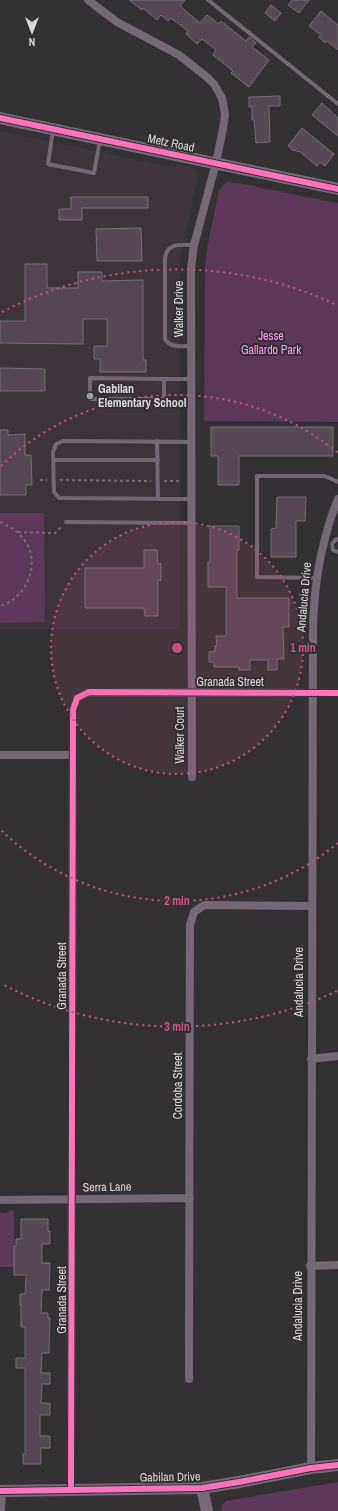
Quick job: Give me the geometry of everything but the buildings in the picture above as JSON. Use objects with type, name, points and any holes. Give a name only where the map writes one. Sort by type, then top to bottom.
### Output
[{"type":"street","name":"Walker Drive","points":[[88,0],[117,22],[178,55],[208,78],[214,84],[222,98],[225,114],[216,163],[194,245],[191,269],[192,693]]},
{"type":"street","name":"Metz Road","points":[[0,118],[338,189]]},
{"type":"street","name":"Andalucia Drive","points":[[311,1468],[310,1266],[313,602],[316,578],[324,541],[338,499]]},
{"type":"street","name":"Granada Street","points":[[71,1490],[73,1200],[73,710],[77,698],[89,692],[338,693]]},
{"type":"street","name":"Walker Court","points":[[192,693],[192,777]]},
{"type":"street","points":[[0,755],[73,755]]},
{"type":"street","name":"Cordoba Street","points":[[189,1379],[190,925],[194,912],[204,905],[311,906]]},
{"type":"street","points":[[311,1059],[338,1056]]},
{"type":"street","name":"Serra Lane","points":[[0,1200],[190,1198]]},
{"type":"street","points":[[310,1266],[338,1265]]},
{"type":"street","name":"Gabilan Drive","points":[[1,1491],[202,1488],[311,1468],[338,1465]]},
{"type":"street","points":[[202,1488],[207,1511]]},
{"type":"street","points":[[1,1491],[1,1511]]},
{"type":"lane","points":[[208,0],[338,104]]},
{"type":"lane","points":[[54,129],[48,164],[94,173],[100,139]]},
{"type":"lane","points":[[190,346],[173,345],[167,342],[166,339],[165,259],[166,251],[172,246],[194,245]]},
{"type":"lane","points":[[164,379],[164,399],[90,399],[90,378],[191,379]]},
{"type":"lane","points":[[191,442],[63,441],[56,444],[53,452],[54,492],[58,498],[191,499]]},
{"type":"lane","points":[[157,441],[158,499]]},
{"type":"lane","points":[[53,460],[158,460]]},
{"type":"lane","points":[[316,578],[257,577],[257,476],[325,476],[338,482]]},
{"type":"lane","points":[[66,522],[191,523]]},
{"type":"lane","points":[[338,540],[336,539],[332,544],[333,550],[338,552]]},
{"type":"lane","points":[[324,541],[332,544]]},
{"type":"path","points":[[40,480],[180,481]]},
{"type":"path","points":[[0,522],[13,528],[24,539],[30,553],[32,568],[28,582],[19,595],[6,604],[0,606]]},
{"type":"path","points":[[17,532],[55,532],[66,522]]},
{"type":"shaded area","name":"Gabilan Elementary School","points":[[0,131],[168,166],[174,164],[193,168],[197,174],[198,178],[180,259],[180,629],[0,629]]},
{"type":"green space","name":"Jesse Gallardo Park","points":[[227,182],[338,203],[338,422],[204,421],[205,265],[219,190]]},
{"type":"green space","points":[[0,513],[44,513],[45,622],[0,623]]},
{"type":"green space","points":[[10,1210],[14,1210],[14,1267],[0,1267],[0,1213],[6,1213]]},
{"type":"green space","points":[[338,1482],[338,1511],[221,1511],[222,1505],[226,1501]]},
{"type":"cycle path","points":[[0,118],[338,189]]},
{"type":"cycle path","points":[[71,1490],[73,710],[77,698],[89,692],[338,693]]},
{"type":"cycle path","points":[[0,1491],[202,1488],[311,1468],[338,1465]]},
{"type":"place","name":"Gabilan Elementary School","points":[[90,396]]}]
